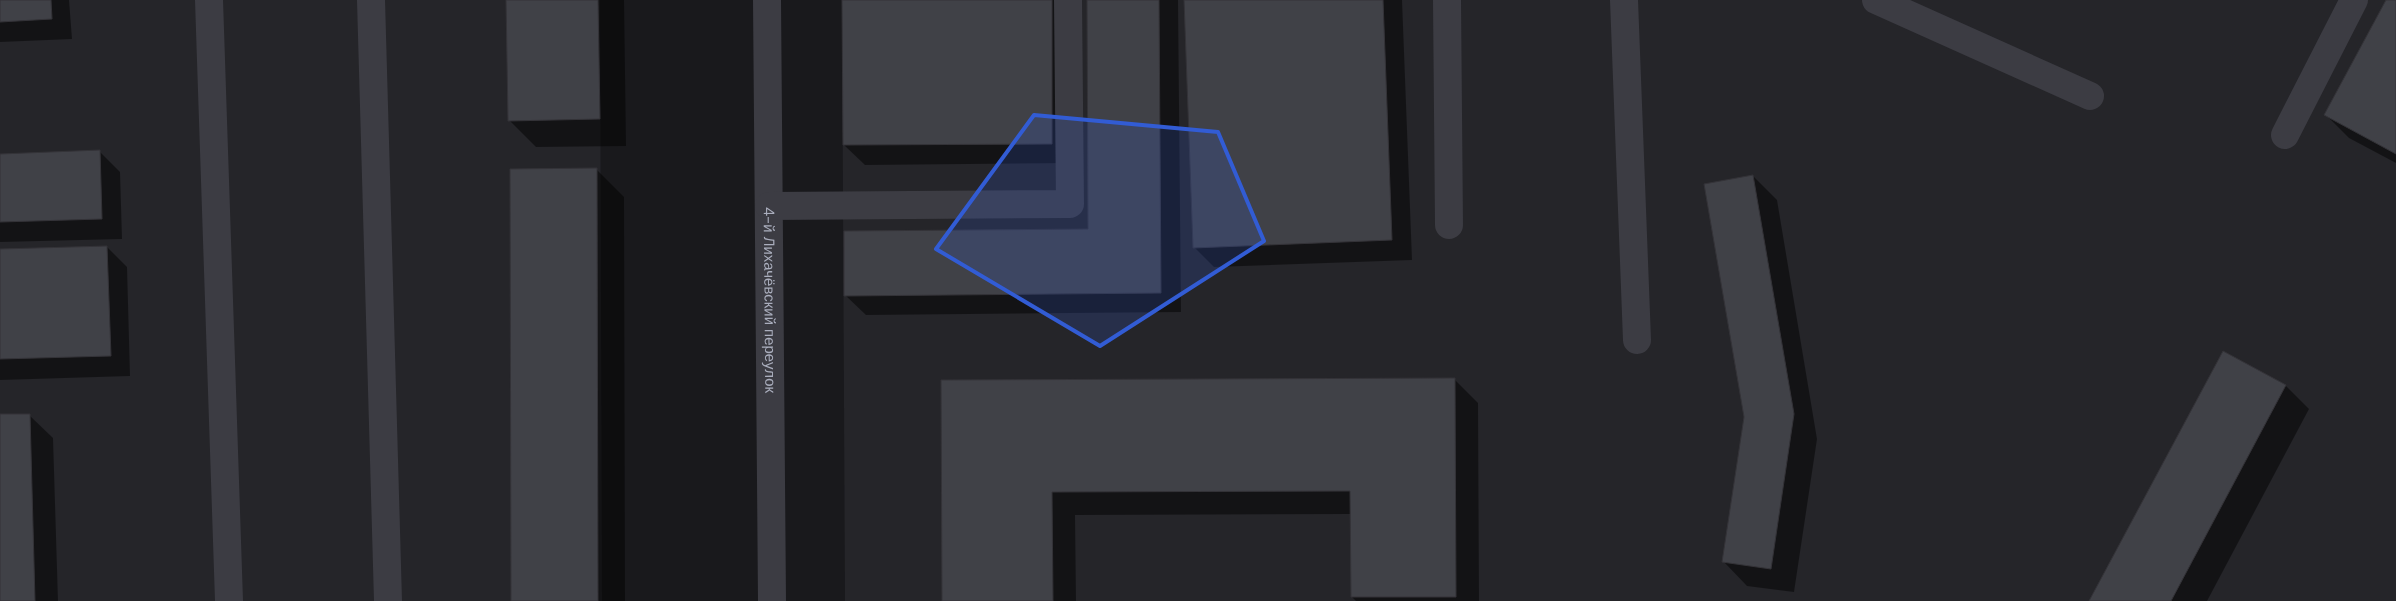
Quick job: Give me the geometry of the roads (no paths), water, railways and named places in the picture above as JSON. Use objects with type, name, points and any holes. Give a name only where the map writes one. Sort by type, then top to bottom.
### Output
[{"type":"street","points":[[209,0],[229,601]]},
{"type":"street","points":[[371,0],[388,601]]},
{"type":"street","name":"4-й Лихачёвский переулок","points":[[767,0],[772,601]]},
{"type":"street","points":[[769,206],[1070,204],[1068,0]]},
{"type":"street","points":[[1446,0],[1449,225]]},
{"type":"street","points":[[1624,0],[1637,340]]},
{"type":"street","points":[[1876,0],[2090,96]]},
{"type":"street","points":[[2285,135],[2354,0]]}]
